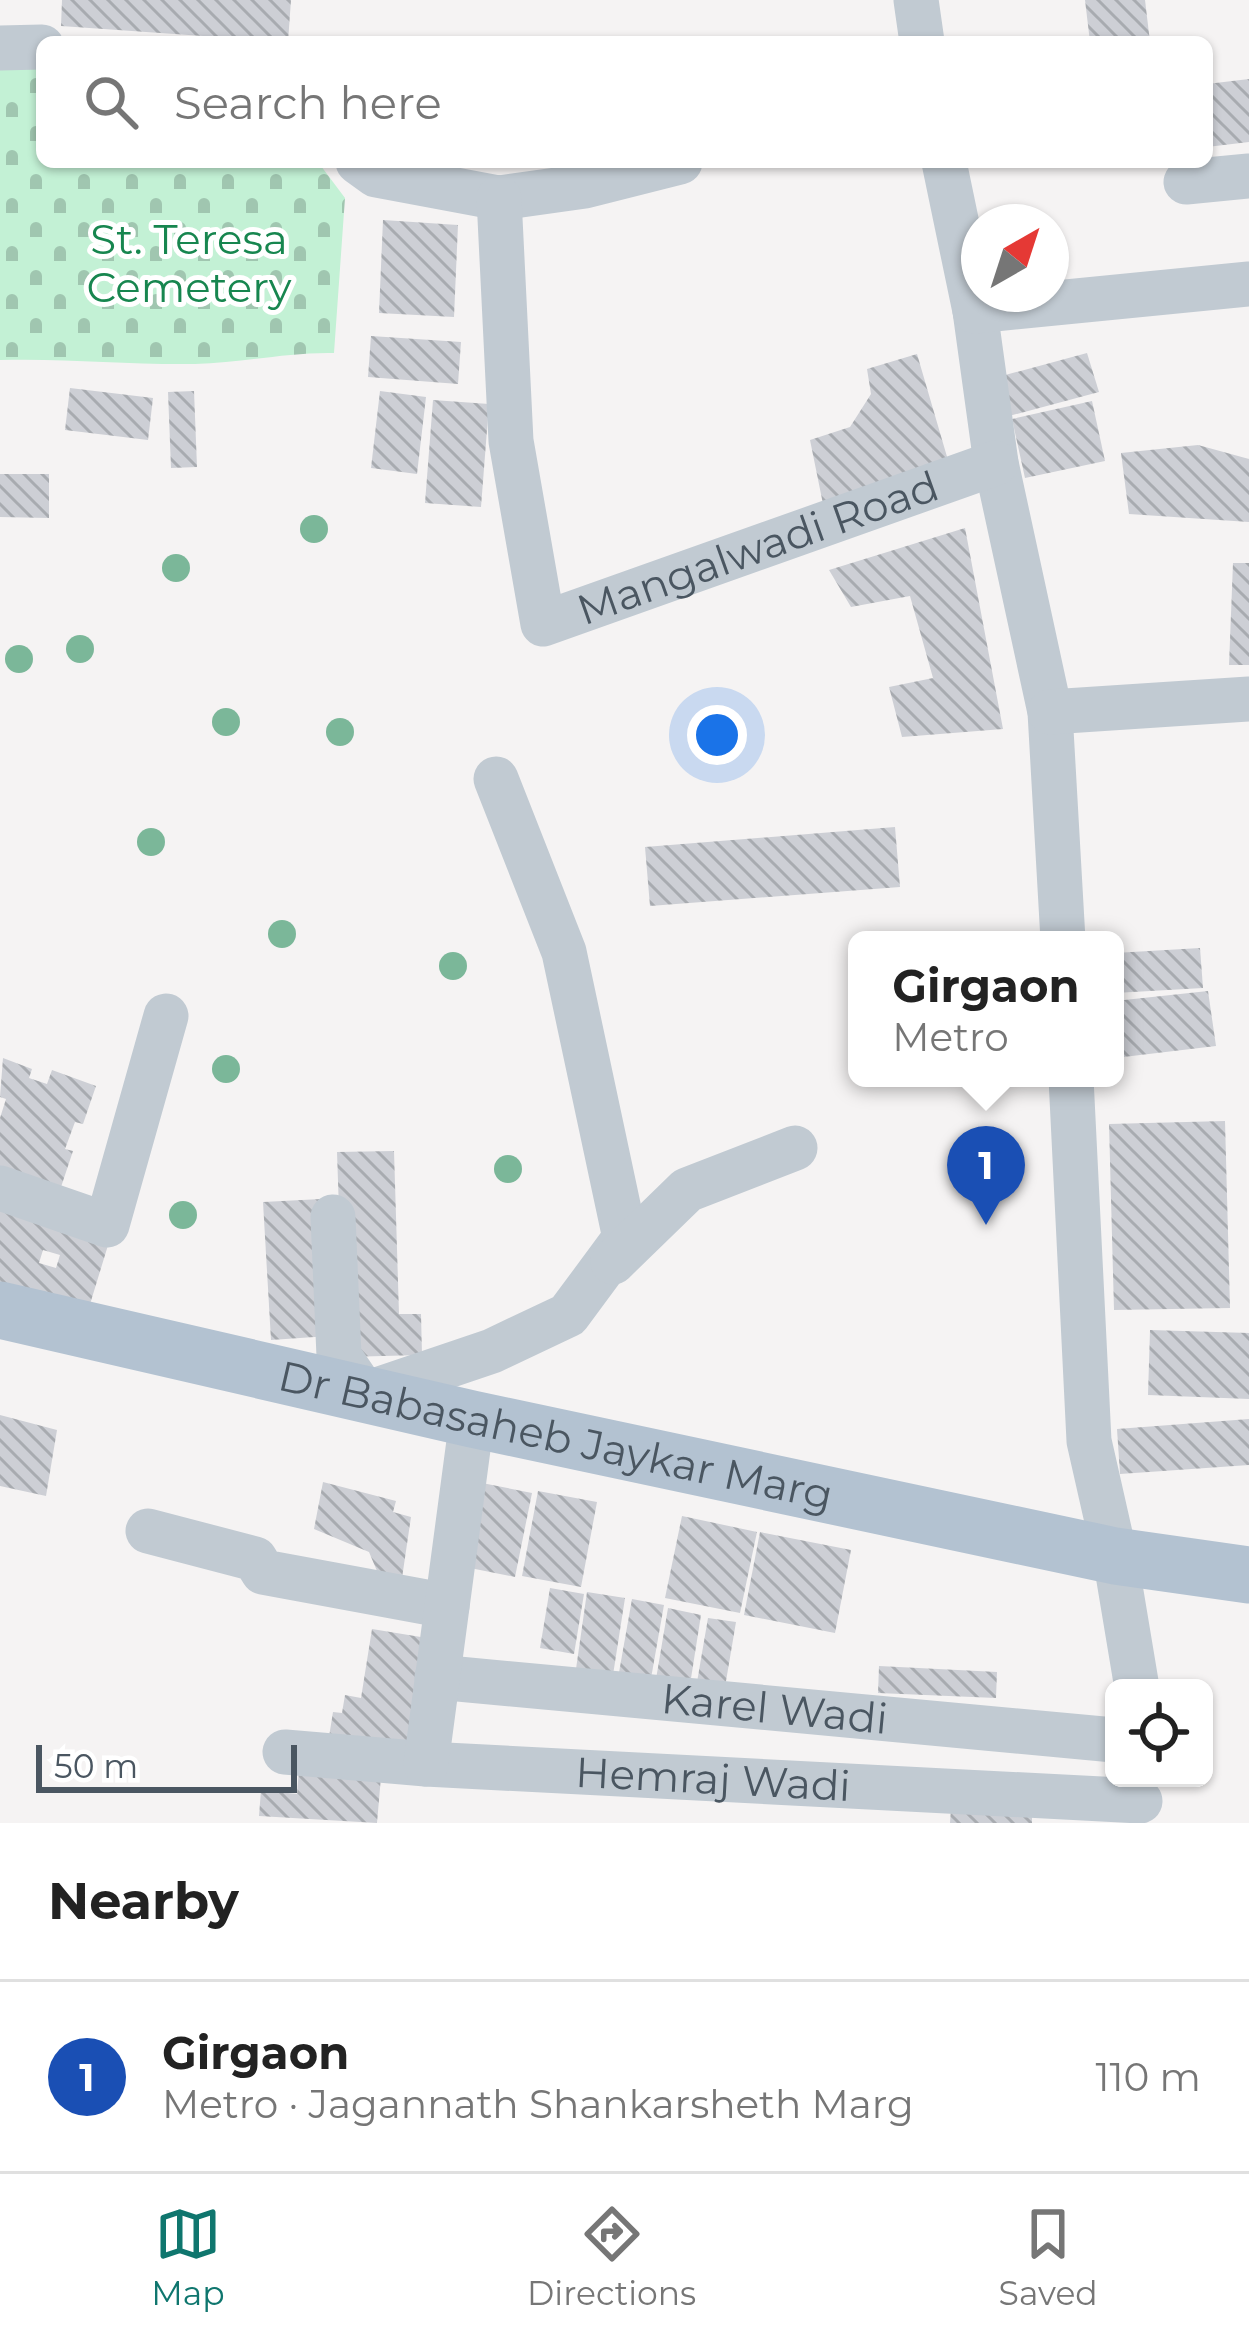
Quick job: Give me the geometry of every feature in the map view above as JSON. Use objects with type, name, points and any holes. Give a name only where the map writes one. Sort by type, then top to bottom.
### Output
[{"type":"main road","name":"Dr Babasaheb Jaykar Marg","points":[[0,1310],[472,1418],[1114,1556],[1249,1575]]},
{"type":"street","points":[[916,0],[921,36]]},
{"type":"street","points":[[0,48],[36,47]]},
{"type":"street","points":[[366,168],[376,175],[499,198],[585,187],[657,168]]},
{"type":"street","points":[[945,168],[961,243]]},
{"type":"street","points":[[1186,182],[1249,176]]},
{"type":"street","name":"Mangalwadi Road","points":[[499,198],[511,441],[543,624],[984,468]]},
{"type":"street","points":[[1069,301],[1249,284]]},
{"type":"street","points":[[975,312],[984,468],[1050,712],[1062,931]]},
{"type":"street","points":[[1050,712],[1249,699]]},
{"type":"street","points":[[496,779],[564,952],[626,1238],[607,1268]]},
{"type":"street","points":[[0,1188],[107,1225],[166,1016]]},
{"type":"street","points":[[1071,1087],[1090,1441],[1135,1679]]},
{"type":"street","points":[[333,1217],[339,1356],[365,1394],[492,1351],[568,1315],[607,1268],[687,1190],[795,1148]]},
{"type":"street","points":[[426,1764],[472,1418]]},
{"type":"street","points":[[148,1531],[255,1559],[263,1572],[447,1606]]},
{"type":"street","name":"Karel Wadi","points":[[437,1677],[1105,1738]]},
{"type":"street","name":"Hemraj Wadi","points":[[285,1752],[426,1764],[1141,1801]]},
{"type":"green space","name":"St. Teresa Cemetery","points":[[36,65],[36,168],[322,168],[345,198],[334,353],[195,364],[0,360],[0,66]]},
{"type":"building","points":[[62,0],[291,0],[288,36],[203,36],[61,26]]},
{"type":"building","points":[[1085,0],[1145,0],[1149,36],[1089,36]]},
{"type":"building","points":[[1249,79],[1249,142],[1213,146],[1213,83]]},
{"type":"building","points":[[383,220],[458,225],[454,317],[379,313]]},
{"type":"building","points":[[371,336],[461,342],[458,384],[368,377]]},
{"type":"building","points":[[1087,353],[1099,392],[1009,416],[998,377]]},
{"type":"building","points":[[917,354],[950,467],[823,504],[810,440],[850,427],[871,394],[867,369]]},
{"type":"building","points":[[70,388],[153,398],[148,440],[65,430]]},
{"type":"building","points":[[194,391],[197,467],[171,468],[168,392]]},
{"type":"building","points":[[380,391],[426,397],[417,474],[371,468]]},
{"type":"building","points":[[433,400],[489,404],[481,507],[425,503]]},
{"type":"building","points":[[1092,401],[1105,461],[1025,478],[1012,419]]},
{"type":"building","points":[[1198,445],[1249,459],[1249,522],[1129,514],[1121,453]]},
{"type":"building","points":[[0,474],[49,474],[49,518],[0,517]]},
{"type":"building","points":[[965,528],[1003,729],[902,737],[889,687],[933,678],[910,596],[851,607],[829,570]]},
{"type":"building","points":[[1233,563],[1249,563],[1249,665],[1229,665]]},
{"type":"building","points":[[895,827],[900,887],[650,906],[645,847]]},
{"type":"building","points":[[1200,948],[1203,988],[1124,992],[1124,952]]},
{"type":"building","points":[[1208,991],[1216,1046],[1124,1057],[1124,1000]]},
{"type":"building","points":[[3,1058],[32,1069],[29,1078],[47,1084],[52,1070],[96,1086],[83,1124],[75,1122],[65,1149],[73,1151],[60,1190],[0,1168],[0,1118],[6,1099],[0,1097]]},
{"type":"building","points":[[1225,1121],[1230,1308],[1114,1310],[1109,1124]]},
{"type":"building","points":[[394,1151],[399,1314],[421,1314],[422,1355],[344,1357],[337,1152]]},
{"type":"building","points":[[321,1199],[329,1336],[271,1340],[263,1202]]},
{"type":"building","points":[[0,1208],[109,1242],[87,1314],[0,1287]],"holes":[[[43,1250],[60,1255],[56,1268],[39,1263]]]},
{"type":"building","points":[[1150,1330],[1249,1333],[1249,1399],[1148,1395]]},
{"type":"building","points":[[0,1415],[57,1430],[46,1496],[0,1486]]},
{"type":"building","points":[[1249,1419],[1249,1465],[1120,1474],[1117,1429]]},
{"type":"building","points":[[472,1481],[532,1493],[515,1577],[455,1565]]},
{"type":"building","points":[[323,1482],[396,1501],[393,1512],[411,1517],[402,1578],[377,1571],[369,1552],[314,1529]]},
{"type":"building","points":[[538,1491],[597,1502],[581,1587],[522,1576]]},
{"type":"building","points":[[682,1516],[757,1532],[740,1613],[665,1598]]},
{"type":"building","points":[[760,1532],[851,1550],[835,1633],[744,1615]]},
{"type":"building","points":[[550,1588],[584,1594],[574,1654],[540,1648]]},
{"type":"building","points":[[587,1592],[625,1598],[613,1675],[576,1669]]},
{"type":"building","points":[[632,1599],[664,1605],[650,1684],[618,1678]]},
{"type":"building","points":[[668,1608],[701,1615],[689,1691],[655,1685]]},
{"type":"building","points":[[708,1618],[736,1622],[724,1693],[696,1688]]},
{"type":"building","points":[[372,1629],[433,1639],[415,1757],[328,1743],[333,1712],[342,1713],[345,1695],[361,1698]]},
{"type":"building","points":[[879,1666],[997,1672],[996,1698],[878,1693]]},
{"type":"building","points":[[299,1770],[381,1777],[377,1823],[259,1816],[261,1790],[297,1794]]},
{"type":"building","points":[[951,1808],[1032,1815],[1032,1823],[950,1823]]},
{"type":"place","name":"Girgaon","points":[[986,1225]]}]
